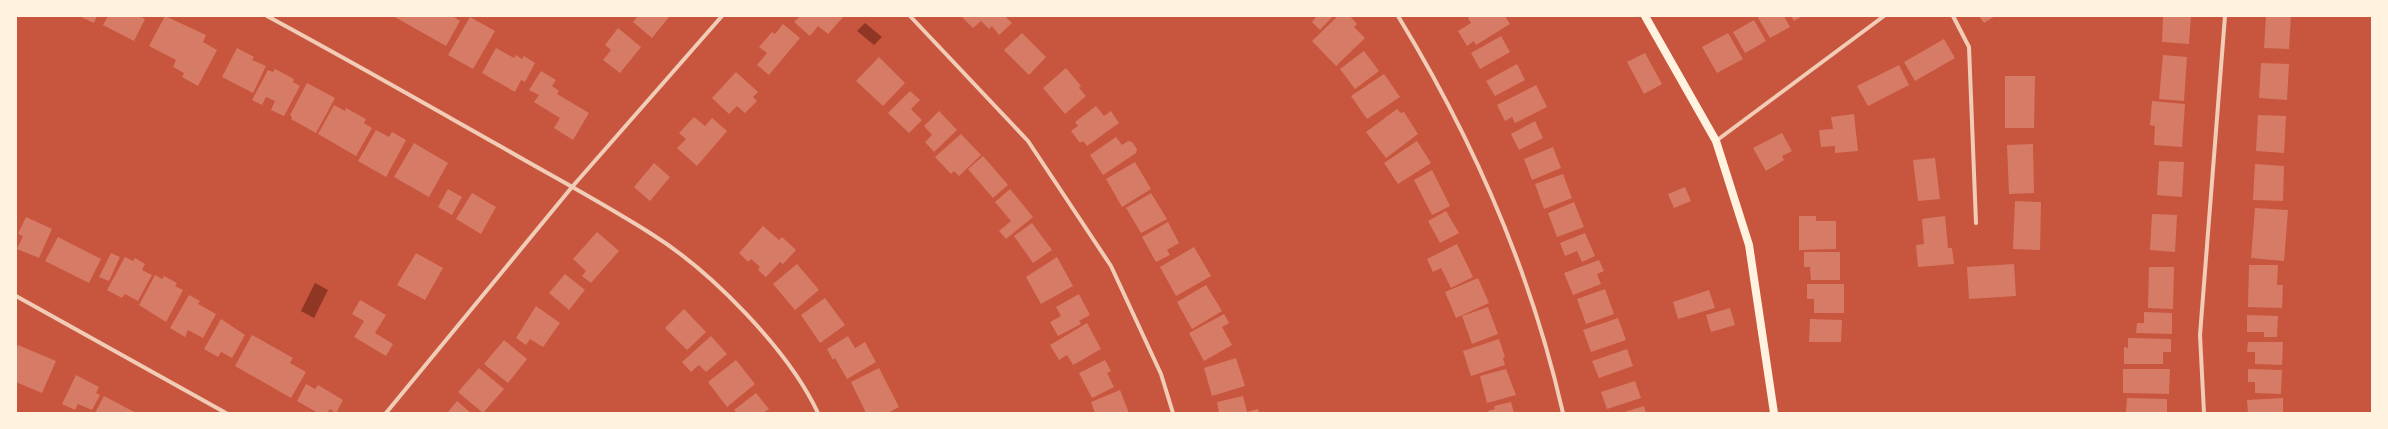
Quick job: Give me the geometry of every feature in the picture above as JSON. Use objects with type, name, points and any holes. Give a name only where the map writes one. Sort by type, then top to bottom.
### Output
[{"type":"main road","points":[[1645,16],[1716,141],[1749,245],[1774,413]]},
{"type":"street","points":[[267,16],[355,64],[651,234],[708,278],[766,335],[809,394],[818,413]]},
{"type":"street","points":[[386,413],[572,188],[722,16]]},
{"type":"street","points":[[910,16],[1028,141],[1111,266],[1161,374],[1173,413]]},
{"type":"street","points":[[1398,16],[1425,60],[1467,139],[1504,223],[1531,299],[1563,413]]},
{"type":"street","points":[[1716,141],[1884,16]]},
{"type":"street","points":[[1953,16],[1969,47],[1976,223]]},
{"type":"street","points":[[2204,413],[2200,334],[2224,16]]},
{"type":"street","points":[[16,296],[226,413]]},
{"type":"shaded area","points":[[865,23],[882,37],[874,45],[857,31]]},
{"type":"shaded area","points":[[315,283],[328,290],[314,318],[301,311]]},
{"type":"building","points":[[79,16],[97,16],[94,23]]},
{"type":"building","points":[[108,16],[139,16],[145,19],[134,41],[103,25]]},
{"type":"building","points":[[165,16],[206,35],[203,42],[217,50],[198,86],[182,77],[184,73],[173,67],[176,60],[149,46]]},
{"type":"building","points":[[393,16],[452,16],[460,21],[446,46]]},
{"type":"building","points":[[638,16],[669,17],[652,38],[633,22]]},
{"type":"building","points":[[800,16],[844,16],[828,34],[818,26],[810,36],[794,22]]},
{"type":"building","points":[[961,16],[1005,16],[1012,23],[999,35],[992,26],[989,29],[981,21],[973,28]]},
{"type":"building","points":[[1317,16],[1333,16],[1320,30],[1312,22]]},
{"type":"building","points":[[1338,16],[1350,16],[1357,24],[1354,27],[1365,38],[1336,66],[1312,41]]},
{"type":"building","points":[[1471,16],[1505,16],[1510,24],[1476,45],[1474,41],[1467,46],[1458,31],[1471,23],[1468,18]]},
{"type":"building","points":[[1757,16],[1784,16],[1790,27],[1770,38]]},
{"type":"building","points":[[1791,16],[1802,16],[1794,21]]},
{"type":"building","points":[[1979,16],[1995,16],[1984,23]]},
{"type":"building","points":[[2163,16],[2191,16],[2189,44],[2162,42]]},
{"type":"building","points":[[2266,16],[2291,16],[2289,49],[2264,48]]},
{"type":"building","points":[[470,17],[495,31],[473,69],[448,55]]},
{"type":"building","points":[[1754,20],[1766,41],[1745,53],[1733,32]]},
{"type":"building","points":[[783,24],[800,38],[769,75],[757,65],[767,53],[759,47],[772,32],[775,34]]},
{"type":"building","points":[[618,28],[641,47],[620,73],[603,60],[611,50],[605,45]]},
{"type":"building","points":[[1022,33],[1046,57],[1029,75],[1004,50]]},
{"type":"building","points":[[1728,33],[1743,59],[1717,73],[1702,47]]},
{"type":"building","points":[[1501,36],[1510,52],[1480,69],[1471,53]]},
{"type":"building","points":[[1944,39],[1955,58],[1915,81],[1904,62]]},
{"type":"building","points":[[237,48],[254,57],[252,60],[266,66],[253,93],[222,77]]},
{"type":"building","points":[[496,48],[514,58],[516,55],[522,59],[524,56],[535,63],[525,82],[521,80],[515,92],[482,73]]},
{"type":"building","points":[[1364,51],[1379,71],[1355,89],[1340,69]]},
{"type":"building","points":[[1645,53],[1662,84],[1644,94],[1627,62]]},
{"type":"building","points":[[2163,55],[2187,57],[2184,101],[2159,99]]},
{"type":"building","points":[[879,57],[905,83],[883,106],[856,81]]},
{"type":"building","points":[[2261,63],[2289,64],[2287,100],[2259,98]]},
{"type":"building","points":[[1517,64],[1525,80],[1495,96],[1486,81]]},
{"type":"building","points":[[1899,65],[1909,85],[1868,106],[1857,86]]},
{"type":"building","points":[[1066,68],[1081,86],[1079,88],[1086,96],[1065,114],[1043,88]]},
{"type":"building","points":[[275,69],[294,79],[293,82],[300,86],[284,116],[271,110],[275,101],[266,97],[262,105],[252,100],[268,70],[273,72]]},
{"type":"building","points":[[541,71],[556,80],[552,86],[559,91],[557,94],[589,113],[573,140],[554,128],[560,118],[534,102],[539,95],[529,90]]},
{"type":"building","points":[[736,72],[758,92],[753,97],[757,101],[745,113],[737,106],[729,114],[712,98]]},
{"type":"building","points":[[1384,74],[1400,97],[1367,119],[1351,96]]},
{"type":"building","points":[[2005,76],[2035,76],[2034,128],[2005,128]]},
{"type":"building","points":[[307,83],[335,98],[316,133],[291,119],[292,117],[290,115]]},
{"type":"building","points":[[1536,85],[1547,107],[1515,123],[1512,117],[1505,121],[1497,105]]},
{"type":"building","points":[[910,91],[920,100],[911,109],[922,120],[909,133],[888,113]]},
{"type":"building","points":[[2152,101],[2185,104],[2182,147],[2154,145],[2155,126],[2150,125]]},
{"type":"building","points":[[334,105],[345,111],[346,108],[366,119],[364,123],[372,128],[356,156],[318,134]]},
{"type":"building","points":[[1096,106],[1104,116],[1111,111],[1119,123],[1087,146],[1083,141],[1080,143],[1071,131],[1078,126],[1075,122]]},
{"type":"building","points":[[1397,109],[1401,113],[1404,112],[1418,134],[1386,158],[1366,132]]},
{"type":"building","points":[[939,111],[957,130],[934,152],[925,142],[932,135],[924,126]]},
{"type":"building","points":[[1854,114],[1858,151],[1835,153],[1835,146],[1821,147],[1819,130],[1833,129],[1831,117]]},
{"type":"building","points":[[2258,115],[2286,116],[2284,153],[2256,151]]},
{"type":"building","points":[[694,117],[705,126],[712,118],[727,131],[697,166],[677,148],[686,139],[679,133]]},
{"type":"building","points":[[1535,121],[1543,138],[1519,150],[1511,134]]},
{"type":"building","points":[[376,130],[389,137],[392,132],[406,140],[386,177],[358,161]]},
{"type":"building","points":[[1782,133],[1792,151],[1782,156],[1784,160],[1766,171],[1753,148]]},
{"type":"building","points":[[961,134],[981,155],[959,176],[954,171],[951,174],[935,157]]},
{"type":"building","points":[[1116,137],[1122,145],[1128,141],[1132,142],[1137,149],[1136,153],[1103,175],[1090,155]]},
{"type":"building","points":[[1417,141],[1431,163],[1398,184],[1384,163]]},
{"type":"building","points":[[414,143],[448,163],[429,197],[394,177]]},
{"type":"building","points":[[2033,144],[2034,193],[2009,194],[2007,145]]},
{"type":"building","points":[[1553,147],[1561,168],[1532,180],[1524,159]]},
{"type":"building","points":[[983,156],[1008,185],[993,198],[968,169]]},
{"type":"building","points":[[1935,158],[1940,199],[1918,201],[1913,160]]},
{"type":"building","points":[[2159,161],[2184,162],[2182,197],[2157,195]]},
{"type":"building","points":[[1135,162],[1151,189],[1122,207],[1106,179]]},
{"type":"building","points":[[654,163],[670,177],[650,201],[634,187]]},
{"type":"building","points":[[2255,164],[2284,166],[2283,201],[2253,200]]},
{"type":"building","points":[[1432,170],[1450,206],[1432,215],[1414,180]]},
{"type":"building","points":[[1563,174],[1572,198],[1544,209],[1535,184]]},
{"type":"building","points":[[1685,187],[1691,201],[1674,208],[1668,194]]},
{"type":"building","points":[[448,189],[462,197],[452,215],[438,207]]},
{"type":"building","points":[[1010,189],[1033,217],[1006,239],[999,231],[1011,221],[995,202]]},
{"type":"building","points":[[472,193],[496,207],[481,234],[456,219]]},
{"type":"building","points":[[1151,193],[1167,219],[1141,233],[1126,208]]},
{"type":"building","points":[[2015,201],[2041,202],[2040,250],[2013,249]]},
{"type":"building","points":[[1574,202],[1584,227],[1557,237],[1548,213]]},
{"type":"building","points":[[2255,208],[2288,210],[2284,261],[2251,258]]},
{"type":"building","points":[[1446,211],[1459,233],[1440,243],[1428,221]]},
{"type":"building","points":[[2152,214],[2177,215],[2175,252],[2150,250]]},
{"type":"building","points":[[1799,216],[1816,216],[1816,221],[1836,221],[1836,249],[1799,250]]},
{"type":"building","points":[[1945,216],[1948,248],[1952,248],[1954,264],[1918,267],[1916,245],[1924,244],[1922,219]]},
{"type":"building","points":[[26,217],[52,229],[39,258],[17,249],[23,236],[18,234]]},
{"type":"building","points":[[1168,222],[1179,243],[1167,250],[1170,255],[1156,262],[1142,237]]},
{"type":"building","points":[[1032,223],[1052,250],[1033,263],[1014,236]]},
{"type":"building","points":[[763,226],[779,240],[782,237],[796,250],[783,264],[780,262],[766,277],[758,270],[760,267],[751,259],[748,262],[739,253]]},
{"type":"building","points":[[597,232],[619,251],[591,283],[582,276],[586,271],[573,259]]},
{"type":"building","points":[[1585,233],[1595,256],[1582,262],[1577,251],[1565,256],[1560,243]]},
{"type":"building","points":[[58,237],[101,259],[89,283],[45,261]]},
{"type":"building","points":[[1457,244],[1473,277],[1451,288],[1441,268],[1433,272],[1427,259]]},
{"type":"building","points":[[1194,247],[1211,276],[1176,296],[1160,267]]},
{"type":"building","points":[[1804,252],[1840,252],[1840,280],[1811,280],[1810,267],[1804,267]]},
{"type":"building","points":[[111,253],[120,257],[109,281],[99,277]]},
{"type":"building","points":[[416,253],[443,268],[425,300],[397,285]]},
{"type":"building","points":[[125,257],[133,261],[135,258],[145,264],[142,270],[152,275],[138,301],[125,294],[122,298],[107,290]]},
{"type":"building","points":[[1057,257],[1073,286],[1041,304],[1026,277]]},
{"type":"building","points":[[1599,260],[1604,271],[1597,274],[1601,284],[1573,295],[1564,273]]},
{"type":"building","points":[[797,264],[819,290],[795,310],[773,284]]},
{"type":"building","points":[[2014,264],[2016,296],[1969,299],[1967,267]]},
{"type":"building","points":[[2249,265],[2278,265],[2277,285],[2283,285],[2282,308],[2248,307]]},
{"type":"building","points":[[2149,267],[2174,267],[2173,309],[2148,308]]},
{"type":"building","points":[[565,274],[585,290],[569,310],[549,293]]},
{"type":"building","points":[[155,275],[162,279],[164,276],[177,283],[175,286],[183,290],[166,322],[139,305]]},
{"type":"building","points":[[1478,278],[1489,303],[1456,318],[1445,292]]},
{"type":"building","points":[[1807,284],[1844,284],[1844,313],[1814,313],[1814,299],[1807,299]]},
{"type":"building","points":[[1206,285],[1222,311],[1192,329],[1177,302]]},
{"type":"building","points":[[1605,289],[1614,314],[1586,324],[1577,299]]},
{"type":"building","points":[[1709,290],[1715,308],[1678,319],[1673,302]]},
{"type":"building","points":[[1079,294],[1090,315],[1079,321],[1081,324],[1058,336],[1050,322],[1061,316],[1056,307]]},
{"type":"building","points":[[189,295],[200,301],[198,304],[216,314],[203,338],[188,330],[185,337],[170,328]]},
{"type":"building","points":[[825,298],[845,325],[820,343],[801,315]]},
{"type":"building","points":[[360,300],[386,315],[375,333],[393,344],[386,356],[354,337],[364,321],[352,314]]},
{"type":"building","points":[[536,306],[560,323],[543,347],[530,339],[526,345],[516,338]]},
{"type":"building","points":[[1488,307],[1498,334],[1472,344],[1462,316]]},
{"type":"building","points":[[1730,308],[1735,325],[1711,332],[1706,315]]},
{"type":"building","points":[[684,309],[706,332],[687,350],[665,328]]},
{"type":"building","points":[[2144,312],[2172,313],[2172,334],[2136,333],[2137,323],[2144,323]]},
{"type":"building","points":[[1224,314],[1229,323],[1222,327],[1232,345],[1204,361],[1189,333]]},
{"type":"building","points":[[2247,315],[2278,316],[2277,337],[2264,337],[2264,332],[2247,332]]},
{"type":"building","points":[[1618,318],[1626,340],[1591,352],[1583,330]]},
{"type":"building","points":[[221,319],[245,335],[232,358],[221,352],[218,357],[204,349]]},
{"type":"building","points":[[1810,319],[1842,320],[1841,342],[1809,342]]},
{"type":"building","points":[[1087,323],[1101,349],[1073,365],[1067,355],[1059,360],[1050,345]]},
{"type":"building","points":[[252,335],[293,358],[290,363],[306,372],[291,398],[235,366]]},
{"type":"building","points":[[711,336],[727,354],[706,372],[699,365],[691,372],[682,362]]},
{"type":"building","points":[[848,336],[855,348],[865,342],[876,362],[847,379],[835,358],[833,360],[827,349]]},
{"type":"building","points":[[2128,338],[2171,339],[2171,352],[2163,352],[2163,364],[2124,364],[2124,347],[2128,348]]},
{"type":"building","points":[[1499,339],[1505,357],[1503,358],[1505,365],[1471,376],[1463,351]]},
{"type":"building","points":[[504,340],[527,359],[508,383],[484,364]]},
{"type":"building","points":[[2248,342],[2283,342],[2282,365],[2255,364],[2255,352],[2247,352]]},
{"type":"building","points":[[18,345],[56,361],[42,393],[16,382],[16,350]]},
{"type":"building","points":[[1627,349],[1633,366],[1599,378],[1592,361]]},
{"type":"building","points":[[1236,358],[1245,386],[1212,396],[1204,368]]},
{"type":"building","points":[[736,360],[755,384],[727,407],[708,382]]},
{"type":"building","points":[[1105,360],[1111,371],[1107,373],[1114,387],[1092,398],[1079,373]]},
{"type":"building","points":[[479,368],[504,389],[483,413],[458,392]]},
{"type":"building","points":[[879,368],[899,407],[888,413],[866,413],[851,382]]},
{"type":"building","points":[[1506,369],[1516,395],[1487,403],[1480,376]]},
{"type":"building","points":[[2123,369],[2170,369],[2169,394],[2123,393]]},
{"type":"building","points":[[2248,369],[2282,370],[2281,394],[2255,393],[2255,382],[2248,382]]},
{"type":"building","points":[[76,375],[99,387],[96,393],[100,395],[92,410],[78,404],[75,410],[62,404]]},
{"type":"building","points":[[1635,381],[1641,398],[1607,409],[1601,392]]},
{"type":"building","points":[[306,384],[315,389],[318,385],[343,400],[336,413],[330,409],[327,413],[318,413],[297,401]]},
{"type":"building","points":[[1120,390],[1129,413],[1095,413],[1091,402]]},
{"type":"building","points":[[756,393],[769,409],[763,413],[737,413],[734,410]]},
{"type":"building","points":[[104,396],[136,413],[95,413]]},
{"type":"building","points":[[1243,396],[1247,412],[1258,409],[1259,413],[1219,413],[1217,402]]},
{"type":"building","points":[[2127,398],[2167,399],[2167,413],[2126,413]]},
{"type":"building","points":[[2283,398],[2283,413],[2248,413],[2247,400]]},
{"type":"building","points":[[457,401],[471,413],[448,412]]},
{"type":"building","points":[[1511,402],[1514,413],[1488,413],[1488,411],[1495,409],[1494,406]]},
{"type":"building","points":[[1644,406],[1646,413],[1621,413]]}]
